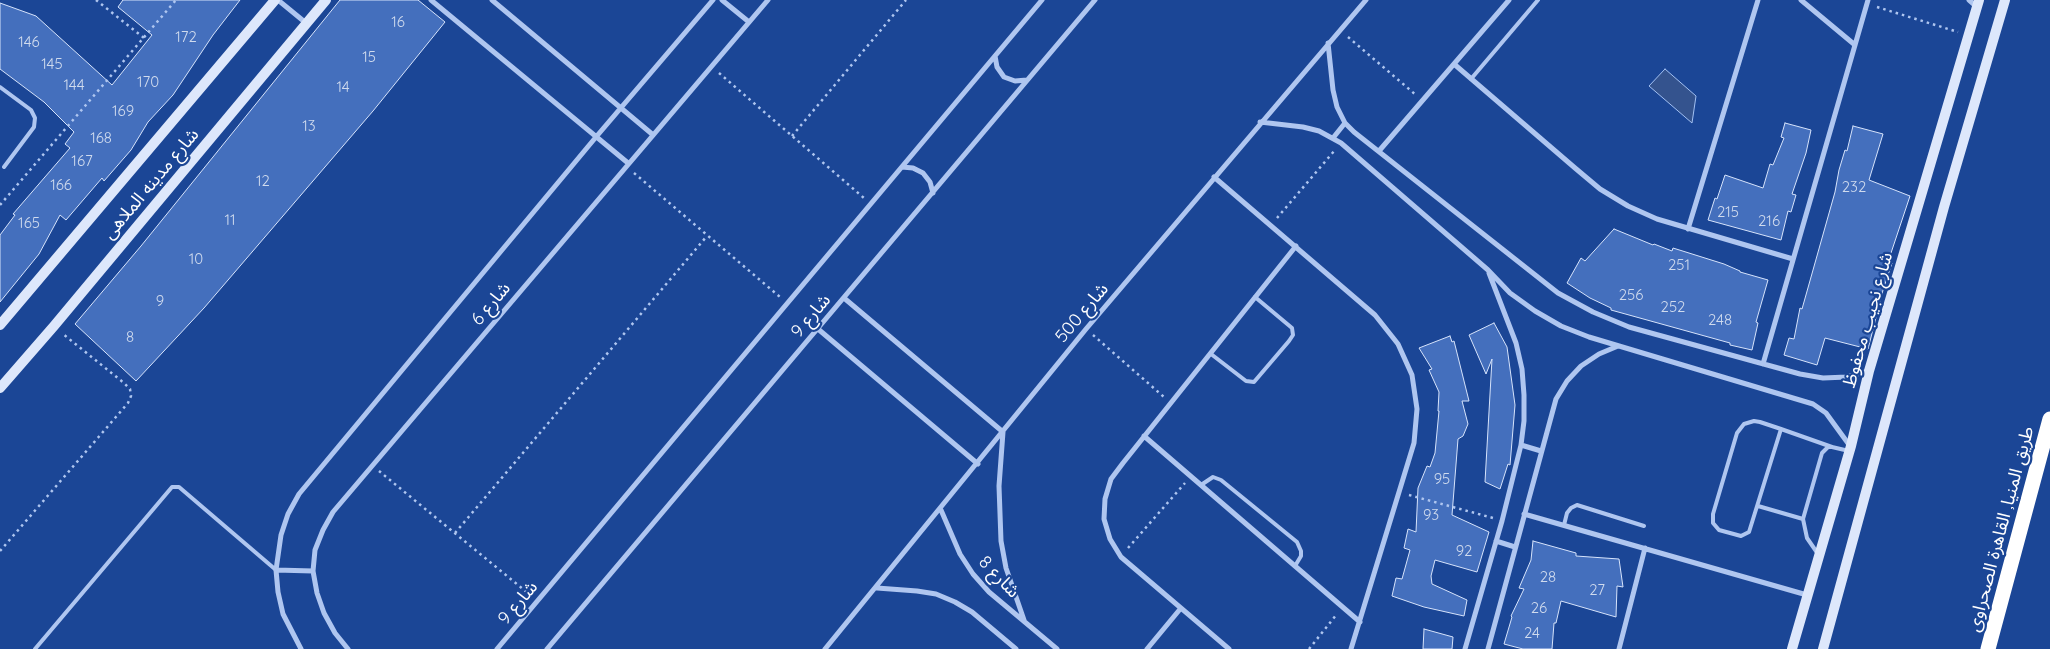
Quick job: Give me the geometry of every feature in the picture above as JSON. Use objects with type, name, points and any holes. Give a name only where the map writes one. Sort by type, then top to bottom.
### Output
[{"type":"highway","name":"طريق المنيا, القاهرة الصحراوى","points":[[1988,649],[2050,419]]},
{"type":"street","points":[[276,0],[306,24]]},
{"type":"street","name":"شارع مدينه الملاهى","points":[[0,325],[276,0]]},
{"type":"street","name":"شارع مدينه الملاهى","points":[[0,388],[326,0]]},
{"type":"street","points":[[431,0],[626,164]]},
{"type":"street","points":[[492,0],[652,134]]},
{"type":"street","name":"شارع 6","points":[[302,649],[284,614],[278,592],[276,570],[280,535],[288,514],[299,494],[596,137],[713,0]]},
{"type":"street","points":[[722,0],[749,22]]},
{"type":"street","name":"شارع 6","points":[[348,649],[335,633],[324,613],[317,593],[313,571],[316,550],[332,512],[626,164],[712,67],[768,0]]},
{"type":"street","name":"شارع 9","points":[[497,649],[1042,0]]},
{"type":"street","name":"شارع 9","points":[[547,649],[1095,0]]},
{"type":"street","name":"شارع 500","points":[[825,649],[877,588],[1086,329],[1260,122],[1366,0]]},
{"type":"street","points":[[1379,151],[1509,0]]},
{"type":"street","points":[[1688,229],[1758,0]]},
{"type":"street","points":[[1800,0],[1855,45]]},
{"type":"street","points":[[1969,0],[1978,4]]},
{"type":"street","points":[[1823,649],[1944,207],[2005,0]]},
{"type":"street","points":[[1763,364],[1868,2]]},
{"type":"street","name":"شارع نجيب محفوظ","points":[[1792,649],[1850,449],[1869,371],[1978,4]]},
{"type":"street","points":[[1328,43],[1333,90],[1337,107],[1345,123],[1558,293],[1592,312],[1629,327],[1800,374],[1823,378],[1847,377],[1869,371]]},
{"type":"street","points":[[995,56],[997,67],[1004,77],[1015,81],[1027,80]]},
{"type":"street","points":[[1454,64],[1600,189],[1628,206],[1657,220],[1793,259]]},
{"type":"street","points":[[1260,122],[1303,127],[1333,138],[1341,143],[1488,270],[1510,293],[1535,311],[1561,326],[1589,337],[1812,404],[1826,413],[1850,449]]},
{"type":"street","points":[[1333,138],[1345,123]]},
{"type":"street","points":[[902,167],[913,168],[923,173],[930,182],[933,193]]},
{"type":"street","points":[[1214,177],[1375,315],[1398,344],[1412,376],[1417,410],[1414,444],[1351,649]]},
{"type":"street","points":[[1229,649],[1121,556],[1108,532],[1104,519],[1105,499],[1111,479],[1296,246]]},
{"type":"street","points":[[1465,649],[1502,521],[1524,421],[1522,369],[1516,343],[1488,270]]},
{"type":"street","points":[[844,298],[1003,432],[999,486],[1001,541],[1009,577],[1024,620]]},
{"type":"street","points":[[818,329],[978,464]]},
{"type":"street","points":[[1488,649],[1556,399],[1566,382],[1581,366],[1598,354],[1618,346]]},
{"type":"street","points":[[1144,436],[1360,622]]},
{"type":"street","points":[[1520,446],[1541,452]]},
{"type":"street","name":"شارع 8","points":[[940,510],[960,554],[973,574],[989,592],[1057,649]]},
{"type":"street","points":[[1524,514],[1807,595]]},
{"type":"street","points":[[1496,541],[1515,547]]},
{"type":"street","points":[[1619,649],[1646,548]]},
{"type":"street","points":[[276,570],[313,571]]},
{"type":"street","points":[[877,588],[936,594],[955,602],[972,612],[1016,649]]},
{"type":"street","points":[[1147,649],[1181,608]]},
{"type":"lane","points":[[1471,78],[1538,0]]},
{"type":"lane","points":[[0,87],[31,110],[35,118],[34,127],[4,167]]},
{"type":"lane","points":[[1211,354],[1246,381],[1254,382],[1289,341],[1293,335],[1292,328],[1255,298]]},
{"type":"lane","points":[[1781,429],[1751,530],[1744,536],[1719,530],[1713,522],[1713,514],[1740,428],[1744,424],[1754,421],[1781,429],[1832,447],[1850,449]]},
{"type":"lane","points":[[1819,556],[1807,538],[1803,519],[1822,453],[1828,447],[1832,447]]},
{"type":"lane","points":[[1201,485],[1213,477],[1221,480],[1297,542],[1300,546],[1301,556],[1294,566]]},
{"type":"lane","points":[[35,649],[170,488],[174,486],[179,487],[276,570]]},
{"type":"lane","points":[[1564,525],[1567,513],[1576,506],[1644,526]]},
{"type":"lane","points":[[1758,506],[1803,519]]},
{"type":"path","points":[[96,0],[144,38]]},
{"type":"path","points":[[0,205],[176,0]]},
{"type":"path","points":[[792,136],[906,0]]},
{"type":"path","points":[[1868,2],[1968,36]]},
{"type":"path","points":[[1340,29],[1422,101]]},
{"type":"path","points":[[712,67],[870,204]]},
{"type":"path","points":[[1271,225],[1341,143]]},
{"type":"path","points":[[626,164],[707,236],[787,303]]},
{"type":"path","points":[[456,533],[707,236]]},
{"type":"path","points":[[0,552],[128,403],[131,396],[130,389],[54,326]]},
{"type":"path","points":[[1086,329],[1171,402]]},
{"type":"path","points":[[372,465],[538,601]]},
{"type":"path","points":[[1121,556],[1191,476]]},
{"type":"path","points":[[1399,492],[1502,521]]},
{"type":"path","points":[[1309,649],[1342,607]]},
{"type":"water","points":[[1665,69],[1696,96],[1692,123],[1649,86]]},
{"type":"building","points":[[123,0],[240,0],[213,35],[173,95],[148,122],[131,150],[104,181],[102,178],[66,220],[60,215],[39,254],[0,302],[0,235],[15,215],[13,214],[70,148],[65,144],[74,132],[44,102],[0,69],[0,3],[36,16],[112,85],[152,35],[118,7]]},
{"type":"building","points":[[340,0],[418,0],[445,22],[373,111],[204,308],[136,381],[75,324],[141,246]]},
{"type":"building","points":[[1785,123],[1811,130],[1806,153],[1792,194],[1796,195],[1791,212],[1788,211],[1781,240],[1708,220],[1725,175],[1763,188],[1770,164],[1773,165],[1784,138],[1781,137]]},
{"type":"building","points":[[1853,126],[1883,134],[1869,180],[1910,196],[1888,262],[1892,263],[1868,349],[1825,338],[1817,365],[1784,355],[1789,338],[1794,339],[1800,308],[1802,309],[1835,192],[1839,170],[1845,150],[1847,151]]},
{"type":"building","points":[[1614,229],[1653,245],[1672,251],[1673,248],[1768,280],[1756,322],[1758,323],[1752,350],[1611,310],[1611,308],[1590,298],[1567,283],[1581,258],[1585,261]]},
{"type":"building","points":[[1494,323],[1507,347],[1515,405],[1510,465],[1508,464],[1500,489],[1485,482],[1492,359],[1486,374],[1469,335]]},
{"type":"building","points":[[1450,336],[1452,342],[1454,341],[1469,401],[1462,401],[1468,424],[1463,436],[1458,439],[1452,515],[1489,532],[1477,572],[1435,560],[1431,576],[1432,584],[1467,600],[1464,616],[1424,607],[1392,596],[1396,578],[1402,579],[1410,550],[1404,548],[1408,529],[1416,532],[1418,488],[1427,466],[1430,467],[1435,453],[1439,392],[1429,370],[1432,369],[1419,348]]},
{"type":"building","points":[[1533,541],[1576,553],[1576,556],[1619,559],[1623,587],[1617,586],[1616,617],[1561,601],[1556,623],[1554,623],[1552,649],[1523,649],[1504,644],[1511,616],[1524,589],[1519,588],[1531,560]]},
{"type":"building","points":[[1424,629],[1453,637],[1452,649],[1423,649]]}]
